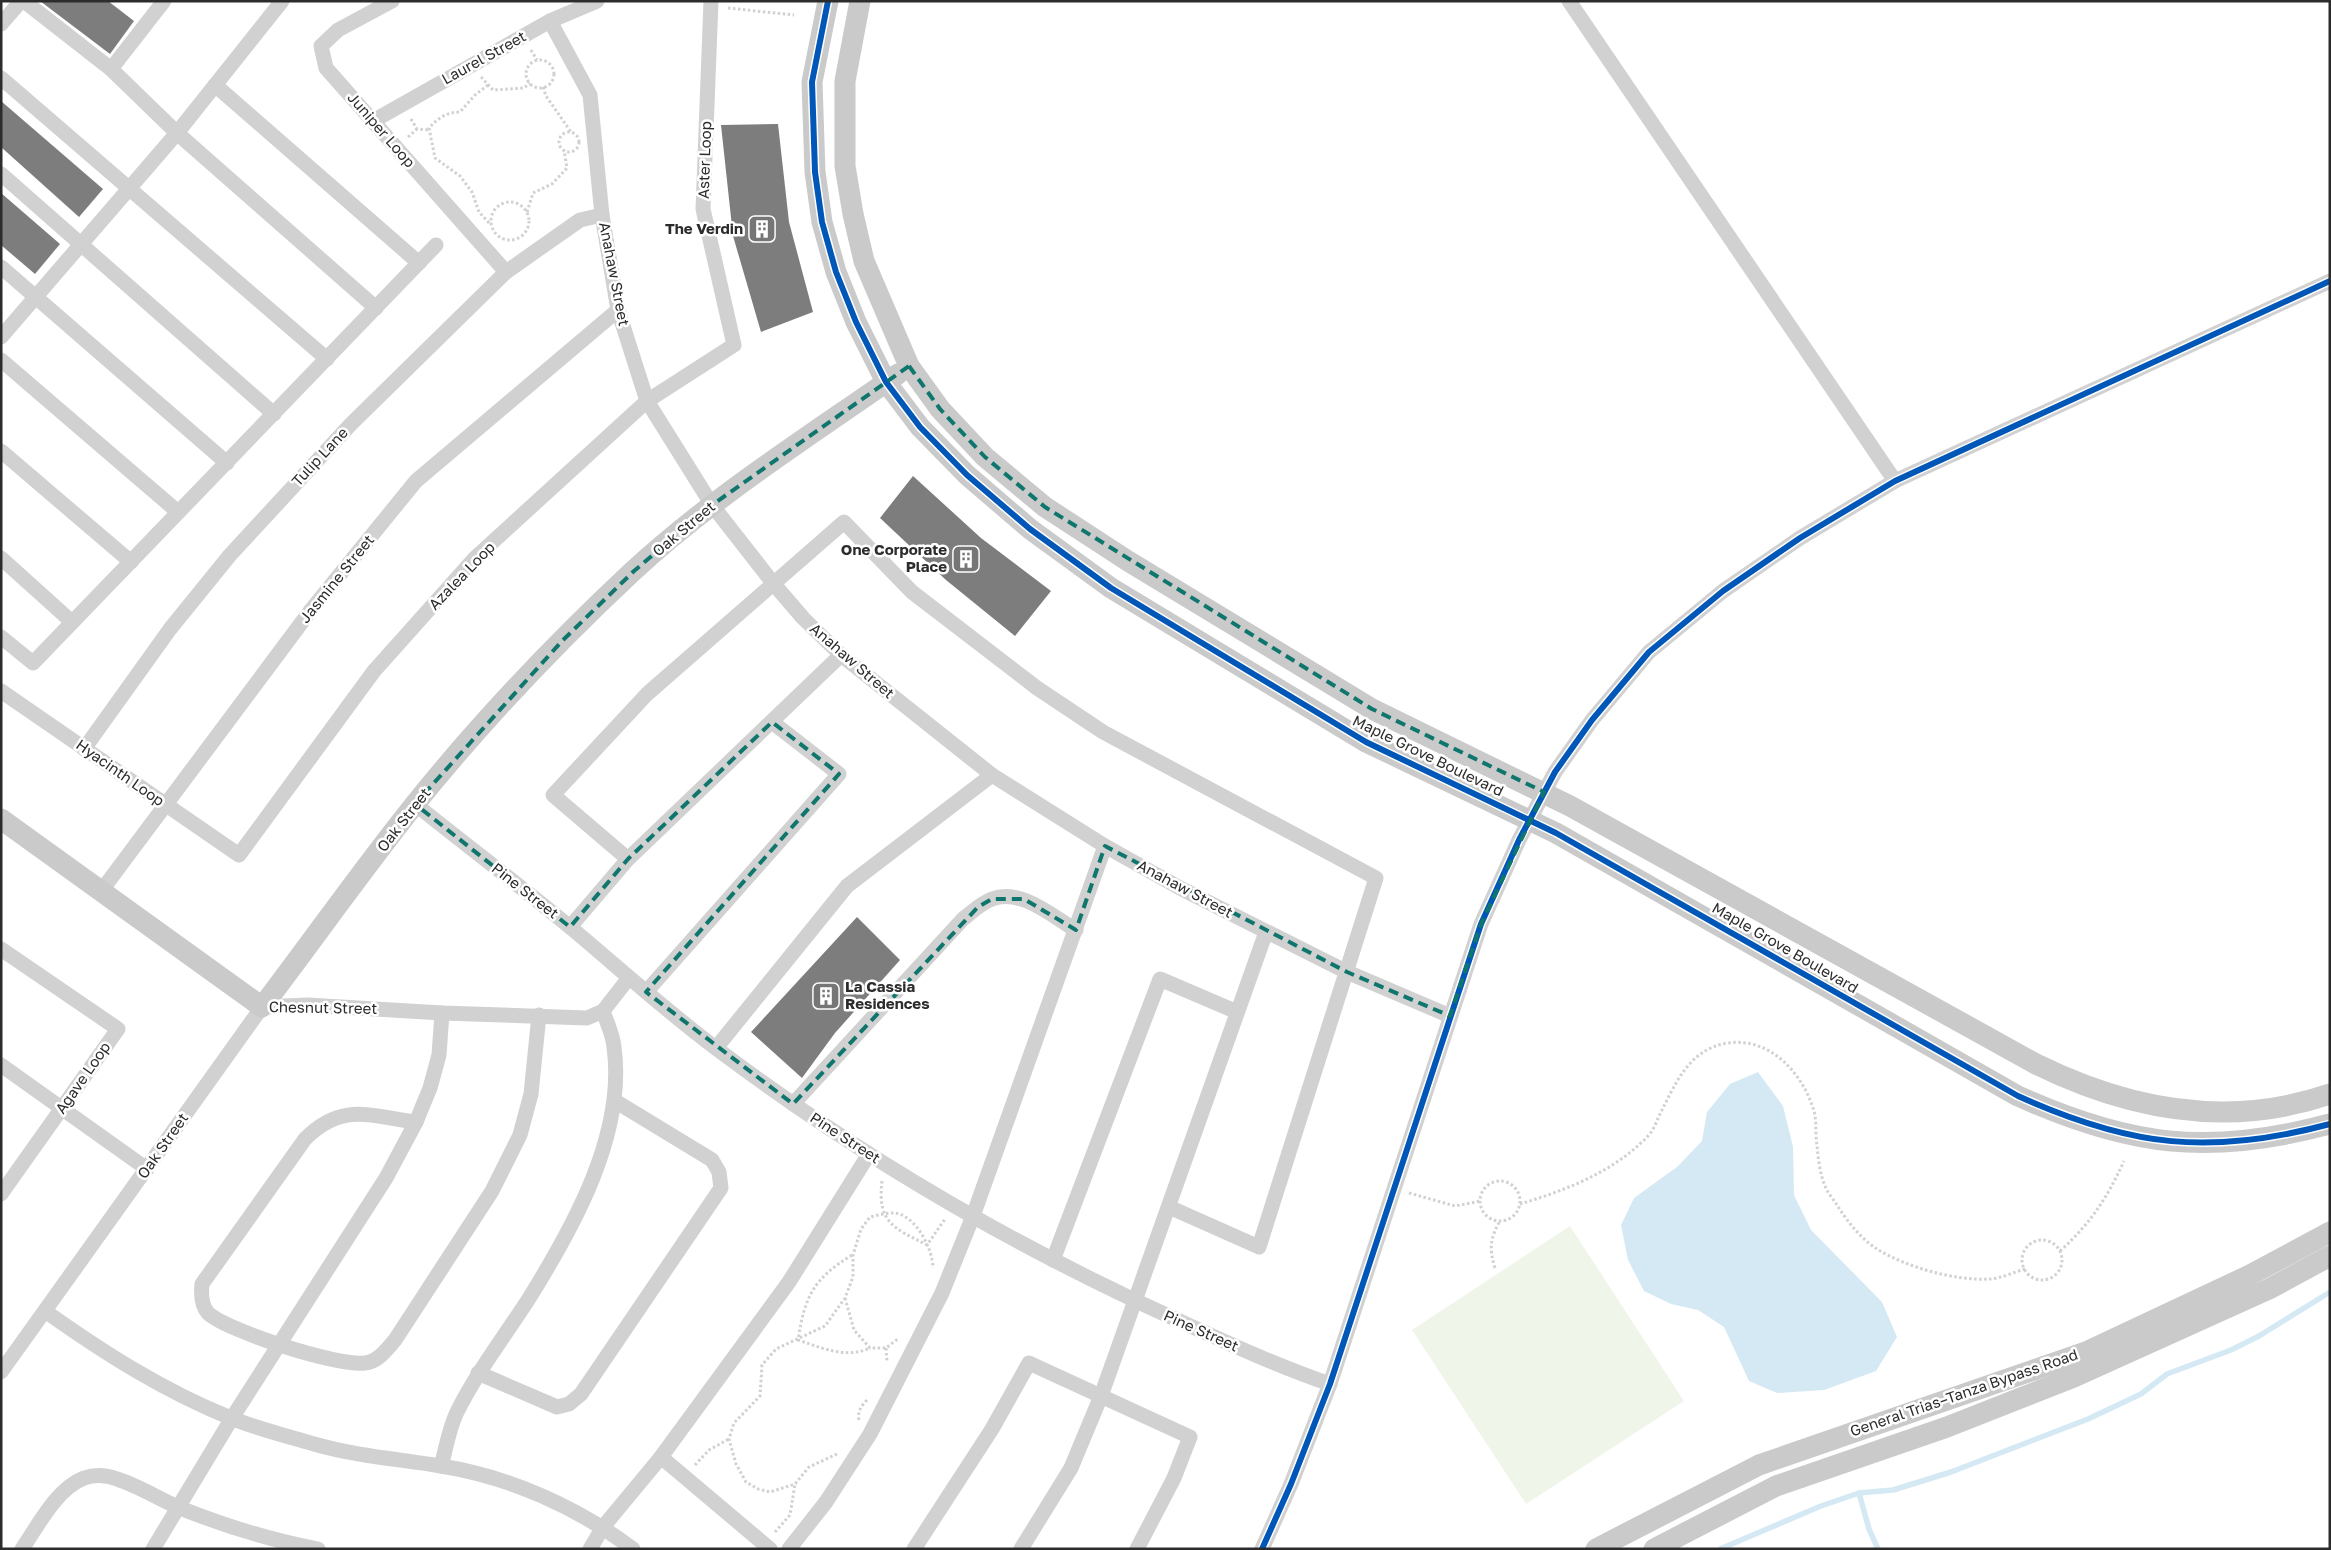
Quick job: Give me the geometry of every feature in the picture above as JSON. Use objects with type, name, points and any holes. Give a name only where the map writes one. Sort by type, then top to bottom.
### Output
[{"type":"street","points":[[1,24],[20,1]]},
{"type":"street","points":[[24,1],[111,69],[177,132],[376,308]]},
{"type":"street","points":[[111,69],[164,1]]},
{"type":"street","points":[[1,337],[177,132],[282,1]]},
{"type":"street","name":"Juniper Loop","points":[[392,1],[338,30],[321,46],[326,68],[506,272]]},
{"type":"street","name":"Laurel Street","points":[[373,120],[550,21],[597,1]]},
{"type":"street","name":"Maple Grove Boulevard","points":[[828,1],[812,82],[815,172],[822,222],[836,272],[849,305],[886,382],[920,427],[967,475],[1030,529],[1111,588],[1366,742],[1556,833],[2018,1096],[2090,1126],[2127,1135],[2184,1143],[2262,1139],[2330,1124]]},
{"type":"street","name":"Maple Grove Boulevard","points":[[860,1],[845,80],[845,166],[864,262],[910,366],[940,409],[984,456],[1046,507],[1128,561],[1372,709],[1544,792],[2068,1080],[2126,1100],[2198,1112],[2263,1108],[2328,1099]]},
{"type":"street","points":[[1568,1],[1895,481]]},
{"type":"street","name":"Aster Loop","points":[[710,4],[703,209],[734,345]]},
{"type":"street","name":"Anahaw Street","points":[[550,21],[590,96],[602,216],[618,310],[647,401],[712,505],[773,584],[841,655],[992,775],[1106,846],[1180,888],[1347,972],[1450,1016]]},
{"type":"street","points":[[1,78],[327,359]]},
{"type":"street","points":[[215,86],[419,263]]},
{"type":"street","points":[[1,174],[274,414]]},
{"type":"street","name":"Tulip Lane","points":[[84,749],[170,629],[230,555],[351,424],[506,272],[580,220],[602,216]]},
{"type":"street","points":[[1,637],[33,663],[436,245]]},
{"type":"street","points":[[1,267],[227,463]]},
{"type":"street","points":[[1262,1549],[1291,1484],[1330,1384],[1481,924],[1544,792],[1573,746],[1649,652],[1723,591],[1800,538],[1895,481],[2330,282]]},
{"type":"street","name":"Jasmine Street","points":[[102,890],[311,610],[416,481],[618,310]]},
{"type":"street","name":"Azalea Loop","points":[[239,855],[374,671],[475,558],[647,401],[734,345]]},
{"type":"street","points":[[1,360],[178,512]]},
{"type":"street","name":"Oak Street","points":[[1,1372],[262,1007],[415,804],[464,747],[562,641],[634,571],[712,505],[910,366]]},
{"type":"street","points":[[1,451],[131,562]]},
{"type":"street","points":[[628,859],[553,794],[647,694],[844,522],[912,592],[1037,688],[1103,732],[1376,878],[1260,1247],[1169,1207]]},
{"type":"street","points":[[1,558],[72,622]]},
{"type":"street","points":[[570,927],[628,859],[841,655]]},
{"type":"street","name":"Hyacinth Loop","points":[[1,691],[239,855]]},
{"type":"street","points":[[646,992],[839,774],[772,722]]},
{"type":"street","points":[[716,1048],[847,886],[992,775]]},
{"type":"street","name":"Pine Street","points":[[415,804],[570,927],[628,979],[716,1048],[793,1104],[869,1154],[973,1216],[1053,1260],[1135,1301],[1285,1368],[1330,1384]]},
{"type":"street","name":"Chesnut Street","points":[[1,819],[262,1007],[308,1005],[442,1013],[587,1018],[603,1011]]},
{"type":"street","points":[[789,1549],[826,1502],[870,1434],[942,1293],[973,1216],[1106,846]]},
{"type":"street","points":[[793,1104],[963,919],[978,907],[992,899],[1009,896],[1024,899],[1076,930]]},
{"type":"street","points":[[1021,1549],[1071,1468],[1101,1396],[1266,932]]},
{"type":"street","name":"Agave Loop","points":[[1,949],[118,1029],[1,1194]]},
{"type":"street","points":[[441,1466],[456,1414],[478,1373],[528,1300],[569,1229],[590,1183],[606,1138],[615,1100],[617,1072],[614,1045],[603,1011],[628,979]]},
{"type":"street","points":[[1053,1260],[1160,979],[1237,1012]]},
{"type":"street","points":[[153,1549],[232,1418],[386,1178],[416,1122],[430,1088],[439,1055],[442,1013]]},
{"type":"street","points":[[416,1122],[354,1114],[336,1116],[319,1125],[305,1139],[202,1284],[201,1296],[208,1312],[225,1323],[279,1345],[349,1364],[367,1363],[381,1356],[395,1340],[492,1191],[520,1135],[531,1094],[539,1015]]},
{"type":"street","points":[[1,1065],[147,1169]]},
{"type":"street","points":[[478,1373],[557,1407],[570,1404],[582,1394],[720,1188],[719,1172],[712,1160],[615,1100]]},
{"type":"street","points":[[590,1549],[603,1527],[661,1457],[789,1282],[869,1154]]},
{"type":"street","name":"General Trias–Tanza Bypass Road","points":[[1596,1549],[1759,1465],[2086,1352],[2250,1275],[2330,1232]]},
{"type":"street","name":"General Trias–Tanza Bypass Road","points":[[1654,1549],[1776,1486],[1947,1426],[2074,1377],[2269,1289],[2330,1256]]},
{"type":"street","points":[[45,1311],[96,1347],[136,1372],[232,1418],[324,1447],[376,1458],[441,1466],[506,1482],[554,1502],[603,1527],[633,1549]]},
{"type":"street","points":[[914,1549],[992,1429],[1029,1363],[1190,1437],[1174,1478],[1137,1549]]},
{"type":"street","points":[[661,1457],[767,1547]]},
{"type":"street","points":[[22,1549],[55,1503],[67,1490],[82,1479],[98,1474],[118,1479],[178,1507],[254,1535],[318,1549]]},
{"type":"path","points":[[710,4],[794,15]]},
{"type":"path","points":[[537,60],[544,60],[551,65],[554,74],[551,83],[543,87],[530,83],[527,74],[529,66],[537,60]]},
{"type":"path","points":[[475,64],[493,90],[524,88],[530,83]]},
{"type":"path","points":[[488,85],[475,95],[460,112],[450,112],[436,120],[430,130],[435,158],[460,176],[472,192],[479,212],[500,238],[508,240],[518,239],[526,232],[528,227],[527,212],[533,193],[552,184],[567,168],[564,150],[560,146],[559,140],[564,133],[571,132]]},
{"type":"path","points":[[543,87],[546,96],[571,132],[576,136],[578,145],[574,150],[564,150]]},
{"type":"path","points":[[402,104],[417,129],[430,130]]},
{"type":"path","points":[[491,225],[491,219],[496,208],[506,202],[518,204],[527,212]]},
{"type":"path","points":[[1520,1204],[1517,1191],[1508,1183],[1502,1182],[1495,1182],[1485,1189],[1480,1200],[1481,1207],[1488,1218],[1500,1221],[1511,1218],[1520,1204],[1555,1193],[1599,1173],[1630,1152],[1650,1134],[1676,1081],[1688,1064],[1703,1052],[1728,1043],[1750,1044],[1778,1055],[1801,1078],[1815,1113],[1817,1147],[1825,1187],[1847,1220],[1876,1249],[1904,1262],[1952,1276],[1990,1280],[2025,1269]]},
{"type":"path","points":[[2060,1251],[2096,1214],[2109,1194],[2124,1161]]},
{"type":"path","points":[[884,1163],[880,1196],[885,1214],[893,1228],[927,1245]]},
{"type":"path","points":[[1394,1188],[1428,1200],[1455,1206],[1480,1200]]},
{"type":"path","points":[[927,1245],[954,1205]]},
{"type":"path","points":[[795,1484],[770,1492],[758,1489],[746,1482],[736,1464],[730,1439],[734,1423],[760,1396],[762,1365],[776,1349],[825,1326],[845,1298],[853,1277],[852,1255],[861,1230],[870,1217],[896,1213],[912,1221],[927,1245],[933,1260],[933,1277]]},
{"type":"path","points":[[1495,1268],[1491,1256],[1492,1235],[1500,1221]]},
{"type":"path","points":[[2046,1240],[2060,1251],[2061,1265],[2054,1276],[2041,1279],[2034,1278],[2025,1269],[2023,1257],[2028,1245],[2046,1240]]},
{"type":"path","points":[[798,1340],[802,1314],[811,1293],[830,1268],[852,1255]]},
{"type":"path","points":[[845,1298],[854,1330],[870,1348]]},
{"type":"path","points":[[798,1340],[833,1352],[860,1353],[870,1348],[886,1348],[906,1332]]},
{"type":"path","points":[[886,1348],[887,1369]]},
{"type":"path","points":[[860,1424],[858,1415],[862,1404],[874,1394]]},
{"type":"path","points":[[685,1477],[709,1450],[730,1439]]},
{"type":"path","points":[[767,1547],[790,1515],[795,1484],[809,1467],[822,1459],[844,1451]]},
{"type":"highlighted area","points":[[909,366],[940,409],[985,457],[1045,507],[1372,709],[1544,792],[1481,924],[1450,1016],[1347,972],[1105,846],[1076,930],[1024,899],[992,899],[978,907],[793,1104],[646,992],[839,774],[772,722],[628,859],[570,927],[415,804],[562,641],[634,571],[712,505]]},
{"type":"shaded area","points":[[1570,1226],[1684,1401],[1526,1504],[1412,1330]]},
{"type":"water","points":[[1758,1072],[1783,1106],[1793,1147],[1794,1195],[1811,1230],[1882,1302],[1897,1337],[1876,1371],[1824,1390],[1777,1393],[1749,1381],[1724,1327],[1698,1310],[1671,1304],[1644,1291],[1628,1260],[1621,1225],[1634,1198],[1677,1167],[1702,1141],[1707,1112],[1730,1084]]},
{"type":"building","points":[[40,1],[108,1],[134,21],[110,54]]},
{"type":"building","points":[[1,101],[103,189],[79,217],[1,147]]},
{"type":"building","name":"The Verdin","points":[[778,124],[789,222],[813,312],[761,332],[733,236],[721,125]]},
{"type":"building","points":[[1,193],[60,244],[35,274],[1,245]]},
{"type":"building","name":"One Corporate Place","points":[[913,476],[981,538],[1051,591],[1015,636],[946,580],[880,518]]},
{"type":"building","name":"La Cassia Residences","points":[[857,917],[900,960],[835,1033],[802,1078],[751,1032]]},
{"type":"waterway","points":[[1720,1549],[1821,1506],[1859,1493],[1893,1490],[1951,1472],[2088,1419],[2141,1394],[2167,1374],[2231,1350],[2259,1336],[2330,1292]]},
{"type":"waterway","points":[[1859,1493],[1869,1529],[1878,1549]]},
{"type":"cycle path","points":[[828,1],[812,82],[815,172],[822,222],[836,272],[856,322],[886,382],[920,427],[967,475],[1030,529],[1111,588],[1366,742],[1556,833],[2018,1096],[2059,1113],[2098,1126],[2135,1136],[2171,1141],[2208,1143],[2247,1140],[2287,1134],[2330,1124]]},
{"type":"cycle path","points":[[1262,1549],[1291,1484],[1330,1384],[1481,924],[1519,840],[1555,772],[1592,720],[1649,652],[1723,591],[1800,538],[1895,481],[2330,281]]},
{"type":"place","name":"The Verdin","points":[[762,229]]},
{"type":"place","name":"One Corporate Place","points":[[966,559]]},
{"type":"place","name":"La Cassia Residences","points":[[826,996]]}]
